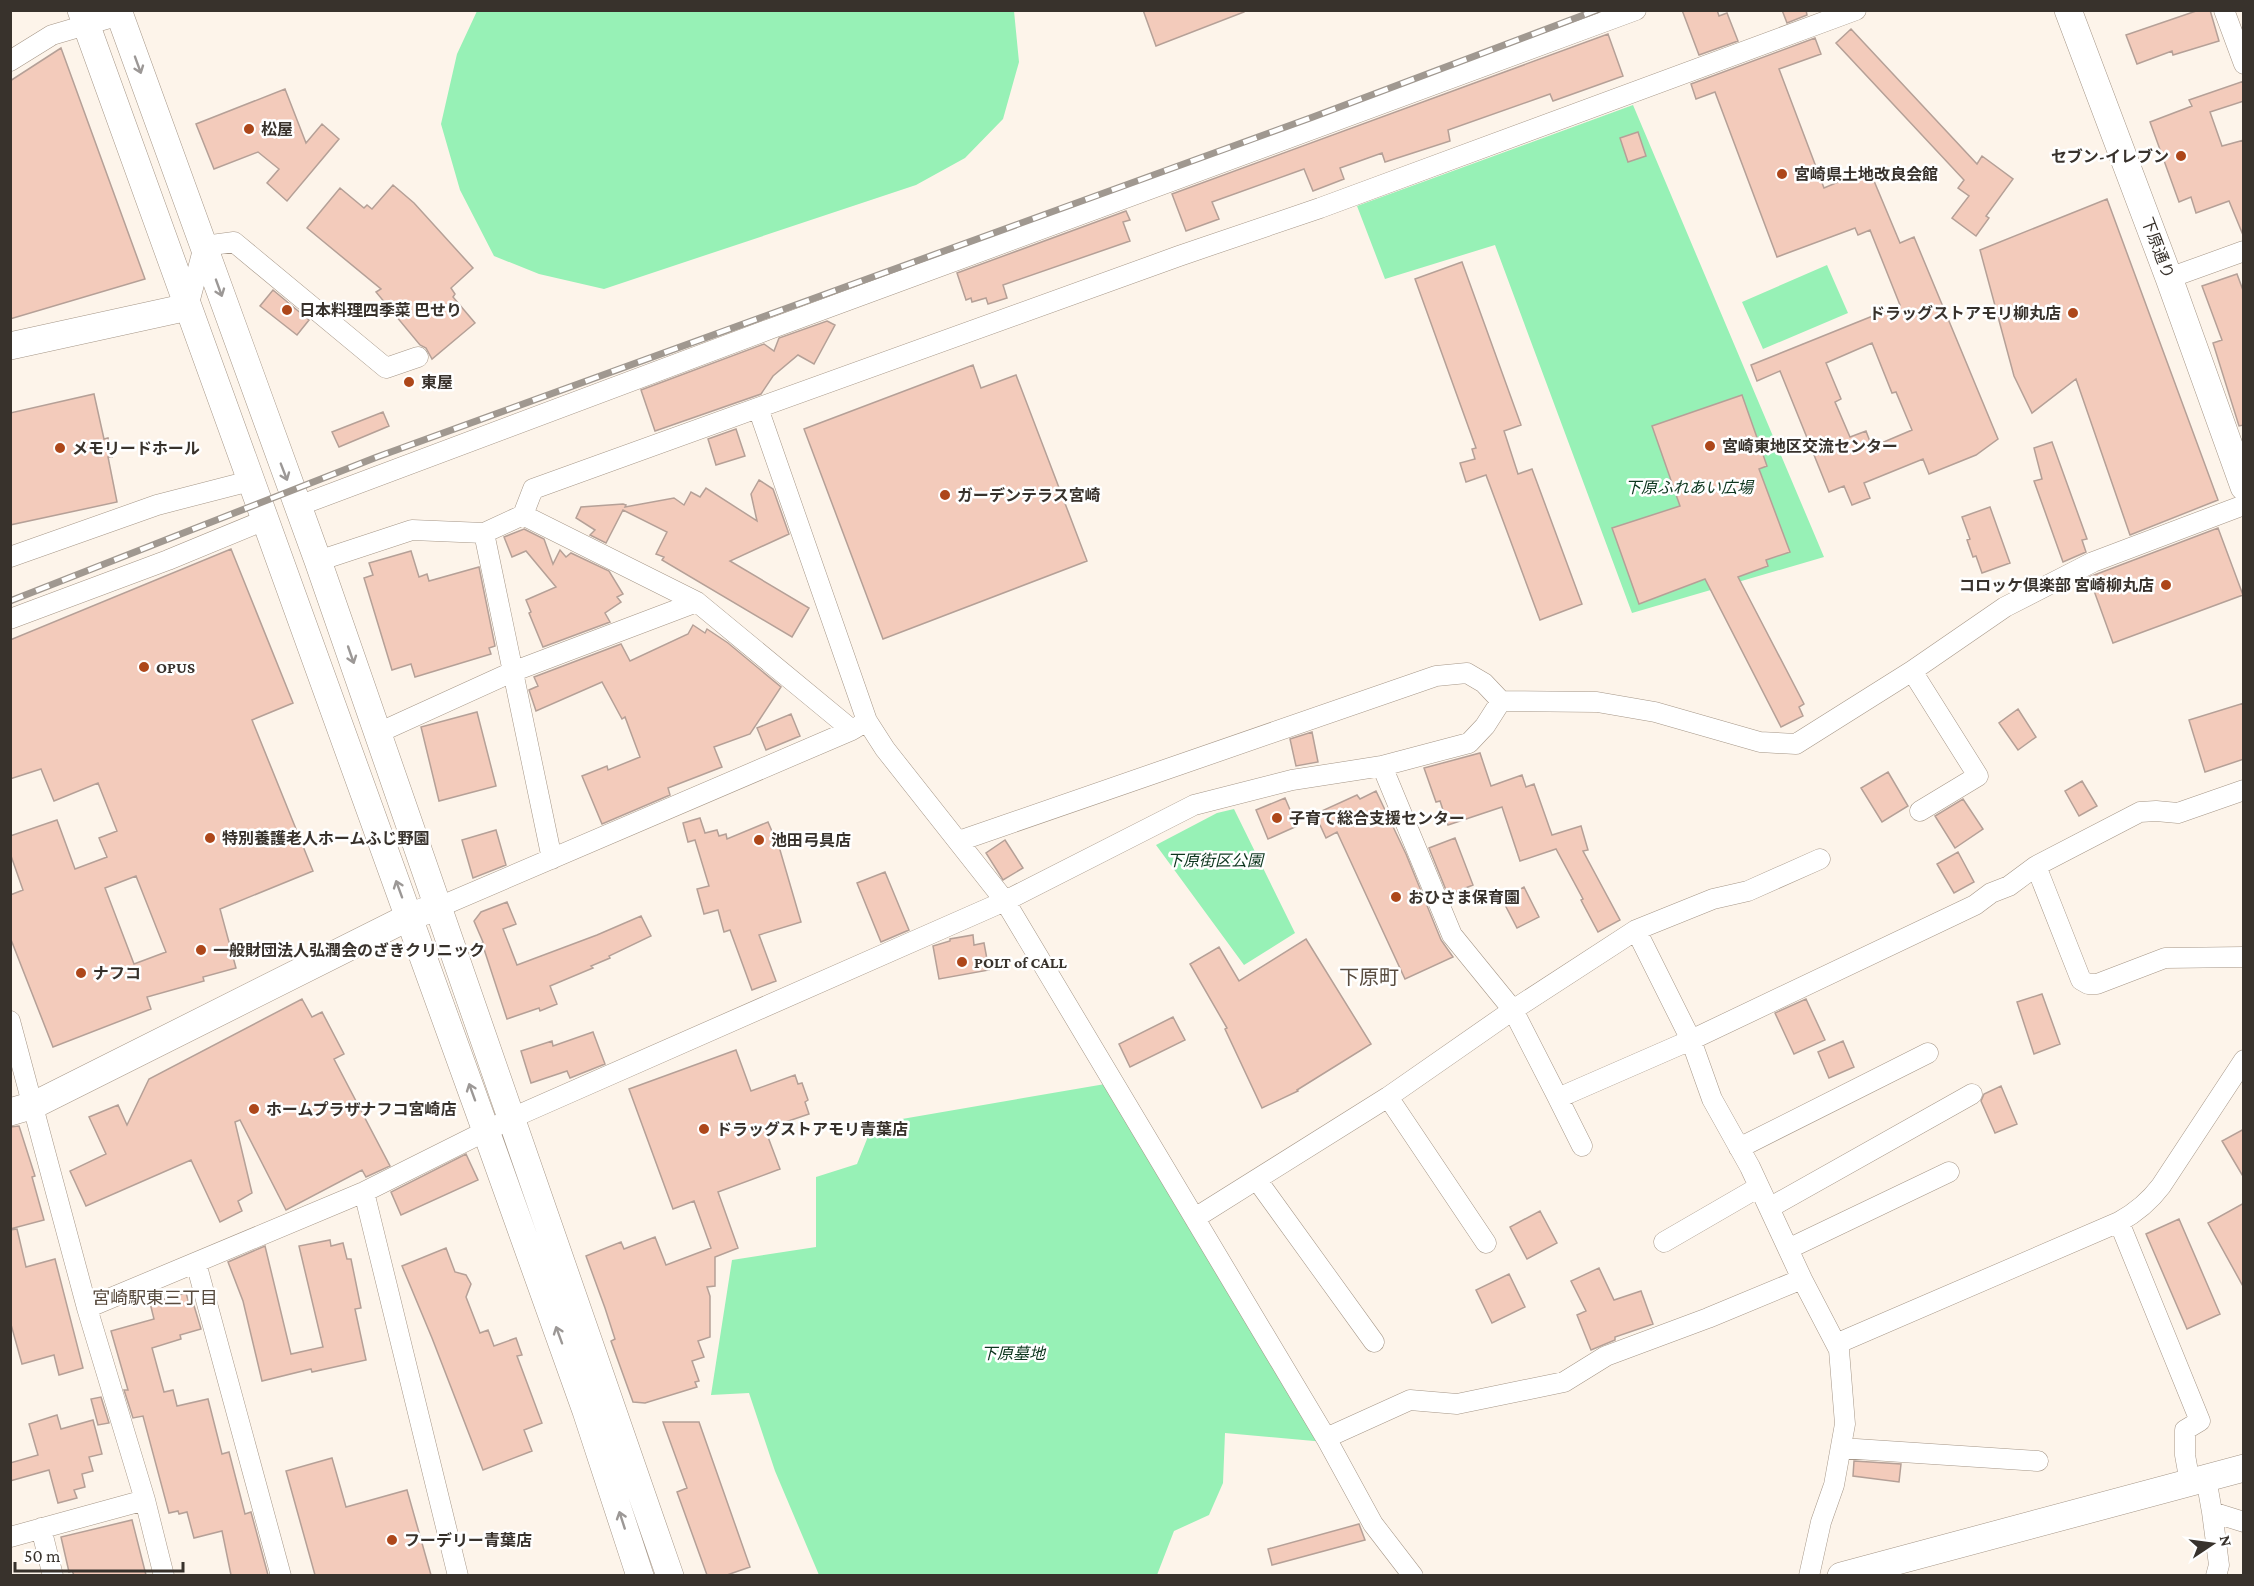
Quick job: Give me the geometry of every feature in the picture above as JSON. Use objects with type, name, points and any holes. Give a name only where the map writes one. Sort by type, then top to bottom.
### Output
[{"type":"street","points":[[298,506],[759,333],[1636,10]]},
{"type":"street","points":[[318,561],[412,530],[484,533],[523,514],[533,489],[1179,256],[1331,204],[1856,10]]},
{"type":"street","name":"下原通り","points":[[2068,10],[2169,278],[2244,487]]},
{"type":"street","points":[[2224,10],[2244,64]]},
{"type":"street","points":[[10,61],[84,18],[123,12],[204,246],[318,561],[670,1575]]},
{"type":"street","points":[[84,18],[586,1411],[640,1575]]},
{"type":"street","points":[[204,246],[234,242],[386,368],[418,357]]},
{"type":"street","points":[[188,308],[204,246]]},
{"type":"street","points":[[2169,278],[2244,251]]},
{"type":"street","points":[[10,346],[188,308]]},
{"type":"street","points":[[758,408],[859,725]]},
{"type":"street","points":[[10,557],[157,505],[250,481]]},
{"type":"street","points":[[959,841],[1436,676],[1467,673],[1484,683],[1501,701],[1598,702],[1656,712],[1760,742],[1796,744],[1912,671],[2005,607],[2093,562],[2244,504]]},
{"type":"street","points":[[523,514],[697,602],[859,725],[885,749],[1005,901],[1326,1438],[1373,1524],[1413,1575]]},
{"type":"street","points":[[10,619],[168,560],[265,520]]},
{"type":"street","points":[[484,533],[552,860]]},
{"type":"street","points":[[378,733],[512,672],[697,602]]},
{"type":"street","points":[[1912,671],[1977,776],[1920,811]]},
{"type":"street","points":[[87,1308],[364,1191],[512,1118],[1005,901],[1194,805],[1292,780],[1382,766],[1468,742],[1485,726],[1501,701]]},
{"type":"street","points":[[22,1109],[409,917],[439,907],[552,860],[859,725]]},
{"type":"street","points":[[1382,766],[1452,935],[1513,1010],[1582,1146]]},
{"type":"street","points":[[1558,1098],[1691,1040],[1975,904],[1991,893],[2009,886],[2036,866],[2140,812],[2178,813],[2244,789]]},
{"type":"street","points":[[1195,1218],[1388,1097],[1513,1010],[1636,930],[1713,899],[1748,891],[1820,859]]},
{"type":"street","points":[[2036,866],[2081,980],[2088,984],[2097,984],[2165,958],[2244,957]]},
{"type":"street","points":[[1636,930],[1691,1040],[1712,1099],[1759,1187],[1802,1279],[1839,1350],[1845,1424],[1834,1485],[1821,1522],[1809,1575]]},
{"type":"street","points":[[10,1021],[22,1109],[87,1308],[145,1500],[164,1575]]},
{"type":"street","points":[[1739,1148],[1929,1053]]},
{"type":"street","points":[[1836,1344],[2119,1222],[2135,1213],[2150,1200],[2244,1060]]},
{"type":"street","points":[[1769,1208],[1972,1094]]},
{"type":"street","points":[[1388,1097],[1486,1244]]},
{"type":"street","points":[[1788,1249],[1949,1172]]},
{"type":"street","points":[[1257,1180],[1374,1342]]},
{"type":"street","points":[[1664,1242],[1759,1187]]},
{"type":"street","points":[[364,1191],[459,1575]]},
{"type":"street","points":[[2119,1222],[2200,1421],[2185,1430],[2185,1455],[2212,1512],[2219,1565],[2216,1575]]},
{"type":"street","points":[[195,1263],[281,1575]]},
{"type":"street","points":[[1326,1438],[1410,1400],[1457,1404],[1564,1382],[1606,1356],[1708,1318],[1802,1279]]},
{"type":"street","points":[[1841,1448],[2038,1461]]},
{"type":"street","points":[[1841,1575],[2244,1468]]},
{"type":"street","points":[[10,1537],[145,1500]]},
{"type":"street","points":[[2212,1512],[2244,1522]]},
{"type":"street","points":[[41,1528],[53,1575]]},
{"type":"green space","points":[[477,11],[1014,11],[1019,62],[1003,119],[965,158],[916,185],[604,289],[539,274],[494,256],[460,190],[441,124],[457,54]]},
{"type":"green space","name":"下原ふれあい広場","points":[[1633,105],[1824,557],[1632,613],[1495,245],[1385,279],[1357,206]]},
{"type":"green space","points":[[1827,265],[1848,313],[1763,349],[1742,302]]},
{"type":"green space","name":"下原街区公園","points":[[1234,809],[1295,933],[1244,965],[1156,845],[1217,813]]},
{"type":"green space","name":"下原墓地","points":[[1111,1083],[1325,1442],[1225,1433],[1223,1483],[1209,1515],[1174,1531],[1157,1575],[819,1575],[775,1471],[749,1393],[711,1395],[732,1260],[816,1247],[816,1177],[857,1164],[873,1124]]},
{"type":"building","points":[[1143,10],[1244,10],[1244,12],[1156,46]]},
{"type":"building","points":[[1682,10],[1717,10],[1719,16],[1727,13],[1738,41],[1699,55]]},
{"type":"building","points":[[1782,10],[1806,10],[1807,15],[1787,23]]},
{"type":"building","points":[[2199,10],[2210,10],[2219,41],[2173,55],[2172,51],[2137,64],[2126,35]]},
{"type":"building","points":[[1851,29],[1977,164],[1982,156],[2013,179],[1986,216],[1989,218],[1976,236],[1952,218],[1969,196],[1958,188],[1964,180],[1836,43]]},
{"type":"building","points":[[1608,34],[1623,76],[1553,101],[1550,94],[1448,130],[1450,141],[1385,162],[1382,153],[1340,168],[1344,179],[1313,191],[1304,169],[1212,202],[1219,219],[1186,231],[1172,194]]},
{"type":"building","points":[[1815,38],[1821,54],[1779,69],[1824,188],[1869,169],[1900,243],[1914,237],[1998,439],[1976,455],[1929,474],[1923,459],[1864,483],[1870,498],[1852,505],[1844,486],[1829,492],[1780,371],[1757,381],[1751,365],[1900,305],[1870,230],[1858,235],[1855,228],[1777,257],[1715,92],[1696,99],[1691,84]],"holes":[[[1872,343],[1892,393],[1896,392],[1912,430],[1872,447],[1866,431],[1850,437],[1835,402],[1841,399],[1826,363]]]},
{"type":"building","points":[[61,48],[145,279],[10,319],[10,81]]},
{"type":"building","points":[[2244,81],[2244,101],[2210,112],[2222,146],[2244,140],[2243,235],[2229,201],[2196,213],[2191,197],[2179,202],[2150,122],[2192,106],[2189,100]]},
{"type":"building","name":"松屋","points":[[285,89],[306,143],[322,124],[339,139],[287,201],[267,183],[279,169],[258,152],[214,169],[196,124]]},
{"type":"building","points":[[1638,132],[1646,156],[1628,162],[1620,138]]},
{"type":"building","points":[[393,185],[414,203],[473,268],[451,288],[455,294],[453,297],[475,323],[432,359],[426,348],[420,345],[376,292],[381,289],[307,228],[340,188],[364,208],[367,205],[372,209]]},
{"type":"building","name":"ドラッグストアモリ柳丸店","points":[[2107,199],[2218,500],[2130,535],[2076,379],[2032,413],[2014,376],[1980,250]]},
{"type":"building","points":[[1126,211],[1130,220],[1123,222],[1130,241],[1003,285],[1007,298],[988,304],[986,298],[972,302],[971,298],[966,300],[957,273]]},
{"type":"building","points":[[1462,262],[1521,425],[1504,431],[1518,474],[1532,469],[1582,604],[1540,620],[1486,475],[1466,482],[1460,463],[1475,459],[1472,449],[1476,448],[1415,279]]},
{"type":"building","points":[[2237,274],[2244,293],[2244,425],[2239,426],[2213,343],[2222,340],[2202,286]]},
{"type":"building","name":"日本料理四季菜 巴せり","points":[[273,290],[309,320],[297,335],[260,306]]},
{"type":"building","points":[[827,321],[835,325],[814,364],[798,355],[773,376],[761,394],[655,431],[641,390],[764,344],[774,351],[779,338]]},
{"type":"building","name":"ガーデンテラス宮崎","points":[[973,365],[981,388],[1016,375],[1087,561],[883,639],[804,429]]},
{"type":"building","name":"メモリードホール","points":[[94,394],[104,439],[108,438],[112,457],[108,457],[117,502],[10,525],[10,413]]},
{"type":"building","points":[[1742,395],[1767,466],[1759,469],[1790,552],[1766,560],[1768,566],[1738,577],[1804,704],[1799,707],[1803,716],[1781,727],[1705,579],[1639,604],[1612,528],[1680,506],[1652,426]]},
{"type":"building","points":[[383,412],[389,426],[339,447],[332,432]]},
{"type":"building","points":[[736,429],[745,456],[716,465],[708,439]]},
{"type":"building","points":[[2052,442],[2087,539],[2082,540],[2086,552],[2063,562],[2034,481],[2042,479],[2034,448]]},
{"type":"building","points":[[759,480],[773,489],[789,534],[730,561],[809,608],[792,637],[662,560],[664,557],[656,554],[667,532],[623,510],[606,543],[590,535],[595,530],[576,518],[581,507],[623,504],[626,505],[625,507],[674,498],[684,505],[691,492],[700,497],[706,488],[757,521],[751,494]]},
{"type":"building","points":[[1990,507],[2010,563],[1982,573],[1976,556],[1973,557],[1967,540],[1970,539],[1962,517]]},
{"type":"building","name":"コロッケ倶楽部 宮崎柳丸店","points":[[2218,528],[2243,595],[2113,643],[2089,577]]},
{"type":"building","points":[[524,529],[544,539],[553,564],[560,550],[566,557],[571,553],[609,571],[623,594],[617,597],[621,602],[605,613],[610,622],[543,647],[526,600],[556,587],[526,551],[512,557],[504,537]]},
{"type":"building","points":[[231,549],[293,703],[252,720],[313,871],[220,909],[236,968],[203,977],[204,981],[147,997],[151,1009],[53,1047],[10,937],[10,895],[23,890],[10,853],[10,836],[57,820],[75,869],[107,857],[99,838],[117,831],[98,783],[54,801],[41,769],[10,779],[10,640]],"holes":[[[136,876],[166,952],[134,964],[105,888]]]},
{"type":"building","points":[[411,551],[419,577],[427,574],[429,581],[479,567],[495,646],[489,648],[491,654],[415,677],[411,664],[392,670],[364,578],[373,575],[369,563]]},
{"type":"building","points":[[693,625],[705,633],[707,629],[728,643],[781,687],[750,734],[714,747],[722,767],[668,788],[670,795],[602,824],[582,776],[607,766],[608,770],[640,757],[625,717],[622,719],[602,682],[536,711],[529,690],[538,686],[534,677],[621,644],[630,661],[688,634]]},
{"type":"building","points":[[2244,703],[2244,759],[2205,772],[2189,720]]},
{"type":"building","points":[[2018,709],[2036,737],[2018,750],[1999,723]]},
{"type":"building","points":[[477,712],[496,786],[439,801],[421,727]]},
{"type":"building","points":[[791,714],[800,736],[766,750],[757,728]]},
{"type":"building","points":[[1312,732],[1318,762],[1296,766],[1290,739]]},
{"type":"building","points":[[1480,753],[1491,786],[1522,775],[1526,787],[1534,784],[1552,835],[1581,826],[1588,850],[1583,851],[1620,920],[1598,932],[1556,849],[1520,861],[1502,807],[1448,825],[1440,801],[1436,802],[1424,768]]},
{"type":"building","points":[[1888,772],[1908,806],[1882,822],[1861,788]]},
{"type":"building","points":[[2082,781],[2097,806],[2079,816],[2065,791]]},
{"type":"building","name":"おひさま保育園","points":[[1376,791],[1406,854],[1441,940],[1453,957],[1405,979],[1337,832],[1326,838],[1315,814],[1357,795],[1360,799]]},
{"type":"building","name":"子育て総合支援センター","points":[[1285,798],[1297,826],[1268,839],[1256,810]]},
{"type":"building","points":[[1963,799],[1983,829],[1955,848],[1935,816]]},
{"type":"building","points":[[700,818],[705,833],[717,830],[719,836],[726,834],[727,839],[768,822],[780,850],[801,922],[759,935],[776,981],[752,990],[730,930],[724,932],[718,910],[704,914],[697,889],[709,886],[695,840],[688,842],[683,823]]},
{"type":"building","points":[[496,830],[506,865],[473,878],[462,840]]},
{"type":"building","points":[[1455,838],[1473,885],[1448,895],[1429,848]]},
{"type":"building","points":[[1005,840],[1023,868],[1003,880],[986,853]]},
{"type":"building","points":[[1958,852],[1974,882],[1954,893],[1937,864]]},
{"type":"building","points":[[885,872],[909,930],[881,942],[857,883]]},
{"type":"building","points":[[1524,887],[1539,917],[1517,928],[1502,899]]},
{"type":"building","points":[[507,902],[516,924],[503,929],[517,965],[641,916],[651,936],[591,966],[593,968],[550,986],[557,1004],[540,1011],[539,1008],[507,1019],[483,942],[474,921],[481,912]]},
{"type":"building","name":"POLT of CALL","points":[[973,935],[974,945],[984,943],[989,970],[939,979],[933,946],[950,941],[950,939]]},
{"type":"building","points":[[1306,939],[1371,1044],[1298,1091],[1262,1108],[1225,1029],[1227,1028],[1190,964],[1219,947],[1239,981]]},
{"type":"building","points":[[2042,994],[2060,1044],[2034,1054],[2017,1002]]},
{"type":"building","name":"ホームプラザナフコ宮崎店","points":[[302,999],[312,1017],[322,1012],[344,1054],[334,1059],[390,1166],[366,1177],[362,1170],[286,1210],[240,1120],[235,1122],[252,1193],[238,1201],[242,1211],[220,1222],[191,1160],[86,1206],[70,1171],[106,1154],[89,1117],[118,1105],[127,1125],[149,1079]]},
{"type":"building","points":[[1806,999],[1825,1040],[1794,1054],[1775,1013]]},
{"type":"building","points":[[1173,1017],[1185,1040],[1130,1067],[1119,1044]]},
{"type":"building","points":[[593,1032],[605,1064],[570,1078],[567,1071],[531,1083],[521,1051],[552,1041],[553,1046]]},
{"type":"building","points":[[1843,1041],[1854,1067],[1829,1078],[1818,1052]]},
{"type":"building","points":[[736,1050],[751,1091],[795,1075],[798,1084],[802,1083],[808,1100],[805,1102],[809,1114],[765,1129],[780,1169],[718,1192],[738,1248],[715,1257],[715,1286],[707,1287],[710,1296],[710,1337],[698,1341],[704,1357],[692,1361],[699,1381],[695,1382],[697,1387],[645,1403],[633,1402],[611,1341],[615,1339],[586,1256],[621,1242],[624,1249],[655,1237],[666,1265],[711,1248],[694,1201],[673,1209],[629,1089]]},
{"type":"building","points":[[2001,1086],[2017,1124],[1995,1133],[1981,1101],[1984,1094]]},
{"type":"building","points":[[19,1126],[35,1176],[32,1177],[44,1220],[10,1229],[10,1127]]},
{"type":"building","points":[[2244,1129],[2244,1178],[2222,1141]]},
{"type":"building","points":[[466,1154],[478,1180],[401,1215],[391,1192]]},
{"type":"building","points":[[2244,1203],[2244,1288],[2208,1223]]},
{"type":"building","points":[[1540,1211],[1557,1243],[1527,1259],[1510,1227]]},
{"type":"building","points":[[2179,1219],[2220,1314],[2187,1329],[2146,1234]]},
{"type":"building","points":[[17,1229],[26,1267],[55,1259],[83,1368],[59,1375],[54,1355],[22,1364],[10,1321],[10,1230]]},
{"type":"building","points":[[330,1240],[331,1246],[343,1243],[347,1259],[351,1259],[361,1308],[355,1309],[366,1360],[312,1372],[311,1369],[262,1381],[243,1301],[228,1262],[265,1246],[291,1354],[323,1347],[299,1246]]},
{"type":"building","points":[[446,1248],[455,1272],[466,1275],[471,1284],[466,1297],[480,1333],[488,1330],[494,1346],[516,1338],[522,1355],[517,1356],[542,1423],[524,1430],[532,1451],[483,1470],[402,1266]]},
{"type":"building","points":[[1599,1268],[1614,1300],[1641,1291],[1653,1324],[1615,1337],[1615,1340],[1591,1350],[1577,1315],[1586,1311],[1571,1281]]},
{"type":"building","points":[[1509,1274],[1525,1307],[1492,1323],[1476,1290]]},
{"type":"building","points":[[186,1293],[188,1300],[192,1299],[201,1329],[180,1335],[181,1339],[152,1348],[164,1392],[173,1390],[177,1406],[208,1399],[222,1454],[229,1452],[245,1514],[251,1512],[268,1575],[231,1575],[222,1531],[194,1538],[187,1512],[169,1513],[143,1416],[133,1418],[124,1390],[128,1390],[111,1331],[154,1319],[150,1303]]},
{"type":"building","points":[[101,1397],[109,1423],[98,1425],[91,1399]]},
{"type":"building","points":[[57,1415],[61,1429],[93,1420],[102,1454],[89,1457],[93,1471],[82,1474],[85,1487],[74,1490],[77,1498],[58,1503],[49,1470],[10,1481],[10,1463],[38,1455],[29,1424]]},
{"type":"building","points":[[663,1422],[699,1422],[750,1567],[727,1575],[707,1575],[677,1492],[687,1488]]},
{"type":"building","points":[[332,1458],[346,1507],[407,1490],[431,1575],[315,1575],[286,1471]]},
{"type":"building","points":[[1854,1461],[1901,1464],[1899,1482],[1853,1476]]},
{"type":"building","points":[[132,1520],[146,1575],[74,1575],[72,1571],[69,1572],[61,1537]]},
{"type":"building","points":[[1359,1524],[1365,1540],[1272,1565],[1268,1549]]},
{"type":"railway","points":[[10,601],[377,457],[1313,117],[1597,10]]},
{"type":"place","name":"松屋","points":[[249,129]]},
{"type":"place","name":"セブン-イレブン","points":[[2181,156]]},
{"type":"place","name":"宮崎県土地改良会館","points":[[1782,174]]},
{"type":"place","name":"日本料理四季菜 巴せり","points":[[287,310]]},
{"type":"place","name":"ドラッグストアモリ柳丸店","points":[[2073,313]]},
{"type":"place","name":"東屋","points":[[409,382]]},
{"type":"place","name":"宮崎東地区交流センター","points":[[1710,446]]},
{"type":"place","name":"メモリードホール","points":[[60,448]]},
{"type":"place","name":"ガーデンテラス宮崎","points":[[945,495]]},
{"type":"place","name":"コロッケ倶楽部 宮崎柳丸店","points":[[2166,585]]},
{"type":"place","name":"OPUS","points":[[144,667]]},
{"type":"place","name":"子育て総合支援センター","points":[[1277,818]]},
{"type":"place","name":"特別養護老人ホームふじ野園","points":[[210,838]]},
{"type":"place","name":"池田弓具店","points":[[759,840]]},
{"type":"place","name":"おひさま保育園","points":[[1396,897]]},
{"type":"place","name":"一般財団法人弘潤会のざきクリニック","points":[[201,950]]},
{"type":"place","name":"POLT of CALL","points":[[962,962]]},
{"type":"place","name":"ナフコ","points":[[81,973]]},
{"type":"place","name":"ホームプラザナフコ宮崎店","points":[[254,1109]]},
{"type":"place","name":"ドラッグストアモリ青葉店","points":[[704,1129]]},
{"type":"place","name":"フーデリー青葉店","points":[[392,1540]]},
{"type":"district","name":"下原町","points":[[1369,977]]},
{"type":"district","name":"宮崎駅東三丁目","points":[[155,1298]]}]
